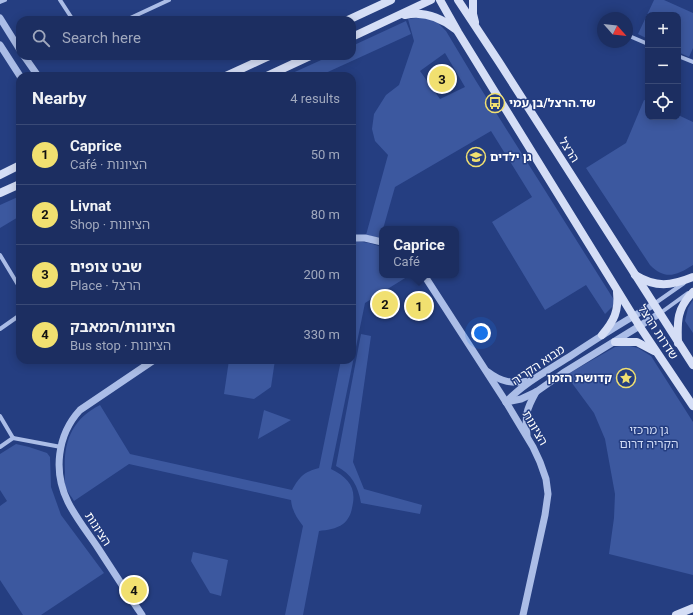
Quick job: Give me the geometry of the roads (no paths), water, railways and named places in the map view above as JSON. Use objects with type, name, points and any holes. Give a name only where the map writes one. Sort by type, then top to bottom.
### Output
[{"type":"main road","points":[[356,35],[431,0]]},
{"type":"main road","points":[[440,0],[458,32],[617,290],[617,310],[609,327],[602,335]]},
{"type":"main road","name":"הרצל","points":[[458,0],[659,314]]},
{"type":"main road","points":[[473,0],[473,14],[478,30]]},
{"type":"main road","points":[[356,16],[389,1]]},
{"type":"main road","points":[[396,16],[412,13],[432,15],[441,19],[458,32]]},
{"type":"main road","points":[[235,72],[260,60]]},
{"type":"main road","points":[[276,72],[301,60]]},
{"type":"main road","points":[[0,175],[16,168]]},
{"type":"main road","points":[[0,193],[16,186]]},
{"type":"main road","points":[[634,274],[642,279],[658,284],[675,283],[693,277]]},
{"type":"main road","name":"שדרות הרצל","points":[[617,290],[693,406]]},
{"type":"main road","points":[[678,344],[677,326],[680,312],[685,300],[693,291]]},
{"type":"main road","name":"שדרות הרצל","points":[[659,314],[693,365]]},
{"type":"main road","points":[[614,342],[637,342],[657,352]]},
{"type":"main road","points":[[676,615],[693,609]]},
{"type":"main road","points":[[685,615],[693,609]]},
{"type":"street","points":[[0,2],[5,0]]},
{"type":"street","points":[[60,0],[70,16]]},
{"type":"street","points":[[135,16],[169,0]]},
{"type":"street","points":[[0,18],[16,44]]},
{"type":"street","points":[[633,38],[645,43]]},
{"type":"street","points":[[0,45],[17,72]]},
{"type":"street","points":[[681,57],[693,62]]},
{"type":"street","points":[[27,60],[35,72]]},
{"type":"street","points":[[356,238],[365,238],[379,241]]},
{"type":"street","points":[[0,255],[16,281]]},
{"type":"street","points":[[653,305],[693,277]]},
{"type":"street","name":"הציונות","points":[[426,278],[528,437],[546,479],[548,494],[545,515],[523,615]]},
{"type":"street","points":[[659,314],[693,291]]},
{"type":"street","name":"מבוא הקריה","points":[[506,402],[518,390],[531,381],[602,335],[653,305]]},
{"type":"street","name":"מבוא הקריה","points":[[506,402],[521,400],[536,392],[563,373],[659,314]]},
{"type":"street","points":[[0,329],[16,318]]},
{"type":"street","name":"הציונות","points":[[142,615],[67,501],[60,477],[59,466],[61,447],[69,424],[80,410],[148,364]]},
{"type":"street","points":[[483,368],[495,377],[507,382],[520,383],[531,381]]},
{"type":"street","points":[[528,437],[526,414],[536,392]]},
{"type":"street","points":[[0,416],[13,438]]},
{"type":"street","points":[[0,447],[13,438],[61,447]]},
{"type":"place","name":"שבט צופים","points":[[442,79]]},
{"type":"place","name":"שד.הרצל/בן עמי","points":[[495,103]]},
{"type":"place","name":"גן ילדים","points":[[476,157]]},
{"type":"place","name":"Livnat","points":[[385,304]]},
{"type":"place","name":"Caprice","points":[[419,306]]},
{"type":"place","name":"קדושת הזמן","points":[[626,378]]},
{"type":"place","name":"הציונות/המאבק","points":[[134,590]]},
{"type":"park label","name":"גן מרכזי הקריה דרום","points":[[649,437]]}]
